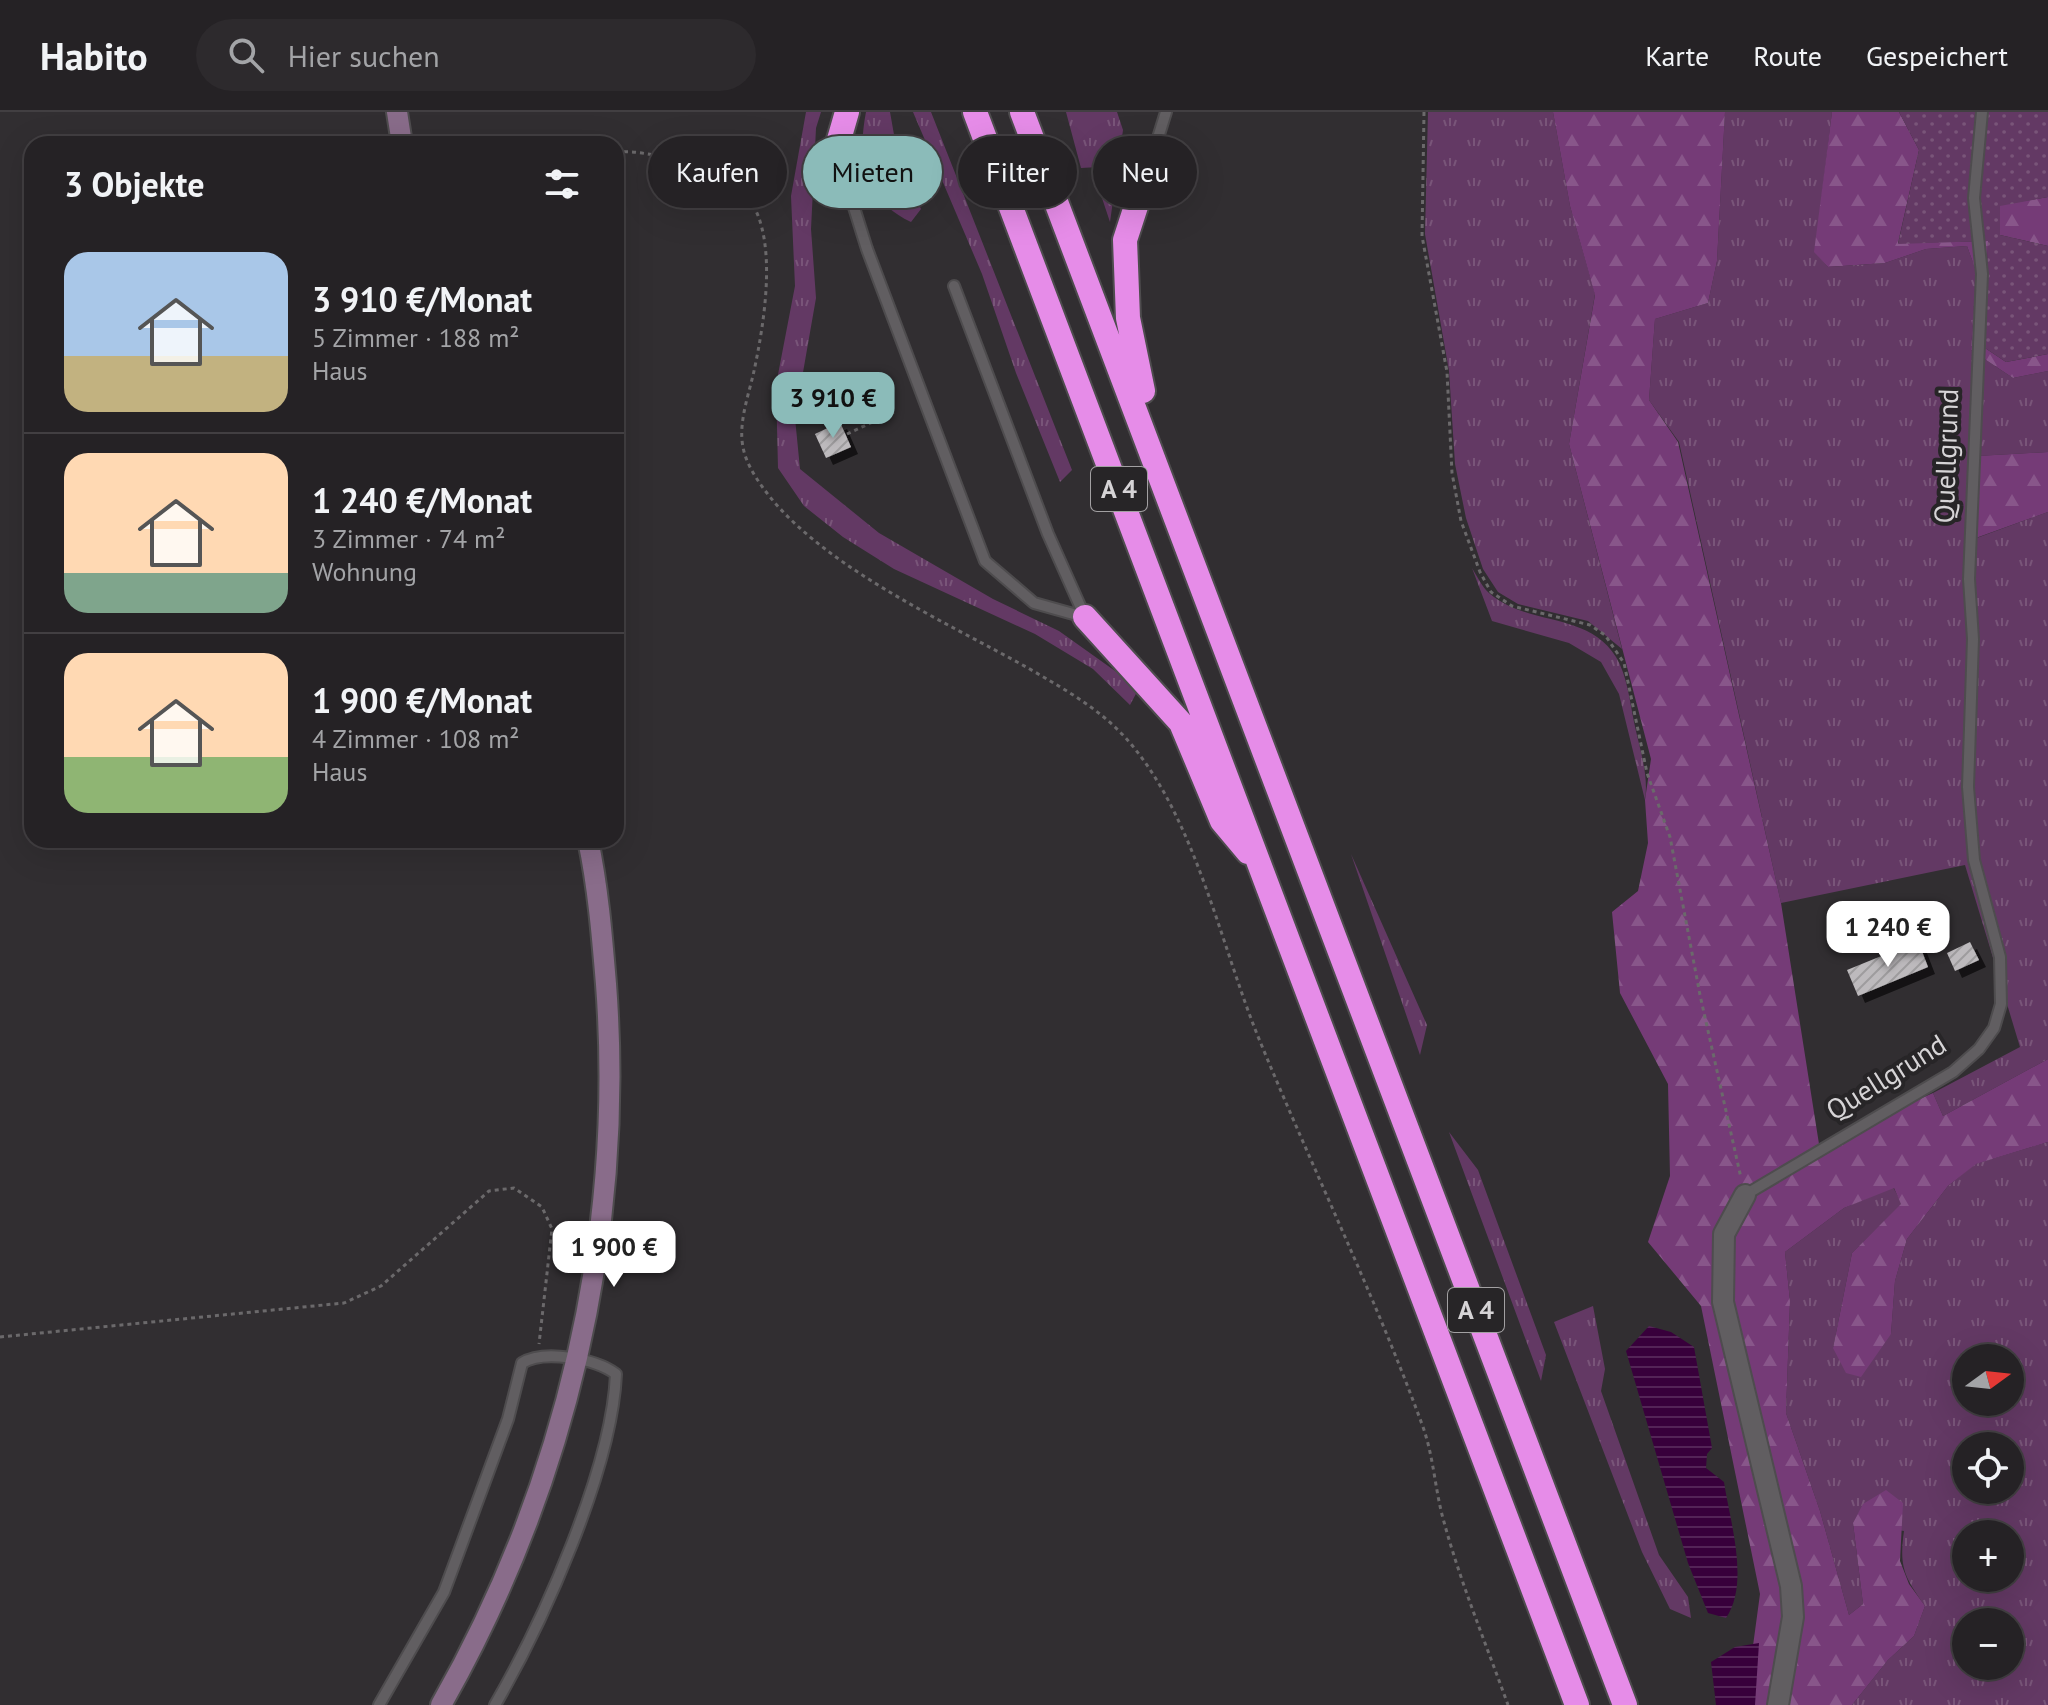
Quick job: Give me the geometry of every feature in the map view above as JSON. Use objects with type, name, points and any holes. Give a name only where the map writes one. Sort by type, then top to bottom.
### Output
[{"type":"highway","points":[[840,136],[847,112]]},
{"type":"highway","name":"A 4","points":[[975,112],[1577,1705]]},
{"type":"highway","name":"A 4","points":[[1022,112],[1157,460],[1625,1705]]},
{"type":"highway","points":[[1135,208],[1125,240],[1128,318],[1157,460]]},
{"type":"highway","points":[[1085,617],[1181,723],[1222,821],[1260,867]]},
{"type":"main road","points":[[397,112],[401,136]]},
{"type":"main road","points":[[441,1705],[492,1608],[518,1548],[543,1480],[578,1361],[602,1218],[609,1115],[609,1019],[589,848]]},
{"type":"street","points":[[1745,1195],[1724,1234],[1723,1302],[1791,1586],[1793,1617],[1778,1705]]},
{"type":"lane","points":[[1159,136],[1166,112]]},
{"type":"lane","name":"Quellgrund","points":[[1745,1195],[1953,1072],[1979,1049],[1994,1028],[2001,1004],[2000,957],[1974,860],[1968,787],[1973,639],[1969,579],[1982,274],[1974,198],[1982,112]]},
{"type":"lane","points":[[854,208],[985,561],[1034,603],[1085,617]]},
{"type":"lane","points":[[954,286],[1048,534],[1085,617]]},
{"type":"lane","points":[[379,1705],[444,1592],[508,1419],[522,1363],[538,1355],[604,1365],[616,1374],[597,1475],[514,1672],[495,1705]]},
{"type":"path","points":[[1424,112],[1422,236],[1447,372],[1452,473],[1461,521],[1491,592],[1512,606],[1590,625],[1605,635],[1624,663],[1647,773],[1670,837],[1700,995],[1745,1195]]},
{"type":"path","points":[[624,152],[673,160],[724,178],[745,193],[758,217],[766,260],[765,314],[744,416],[742,445],[754,476],[771,501],[800,530],[871,579],[1092,705],[1117,727],[1153,776],[1205,884],[1256,1032],[1372,1295],[1425,1435],[1456,1562],[1508,1705]]},
{"type":"path","points":[[847,434],[894,412]]},
{"type":"path","points":[[0,1337],[344,1303],[381,1286],[489,1191],[514,1188],[542,1207],[552,1229],[538,1355]]},
{"type":"green space","points":[[806,112],[821,112],[816,136],[803,136],[803,208],[812,208],[816,298],[795,418],[800,469],[879,533],[993,599],[1059,631],[1139,688],[1130,705],[1093,669],[1035,634],[894,569],[843,537],[804,506],[778,468],[776,385],[795,286],[791,196]]},
{"type":"green space","points":[[866,112],[890,112],[894,136],[863,136]]},
{"type":"green space","points":[[913,112],[931,112],[940,136],[923,136]]},
{"type":"green space","points":[[1066,112],[1117,112],[1123,130],[1122,136],[1093,136],[1093,167],[1081,168],[1077,136],[1072,136]]},
{"type":"green space","points":[[1428,112],[1553,112],[1570,206],[1595,294],[1569,444],[1622,649],[1588,621],[1518,604],[1498,592],[1483,569],[1466,518],[1455,464],[1449,371],[1425,234]]},
{"type":"green space","points":[[1553,112],[1725,112],[1717,261],[1708,303],[1655,319],[1649,400],[1678,442],[1781,903],[1819,1144],[1933,1093],[1943,1116],[2048,1059],[2048,1142],[1976,1164],[1948,1186],[1907,1239],[1895,1281],[1891,1334],[1861,1377],[1846,1373],[1833,1348],[1852,1253],[1901,1204],[1894,1188],[1844,1208],[1785,1252],[1790,1301],[1786,1413],[1820,1511],[1849,1615],[1863,1604],[1853,1523],[1863,1504],[1886,1490],[1903,1503],[1900,1561],[1909,1584],[1925,1606],[1914,1636],[1888,1660],[1852,1705],[1745,1705],[1760,1594],[1701,1306],[1648,1242],[1670,1176],[1668,1084],[1620,993],[1612,912],[1638,891],[1648,843],[1645,800],[1651,759],[1569,444],[1595,295],[1570,206]]},
{"type":"green space","points":[[1725,112],[1832,112],[1815,252],[1828,267],[1885,263],[1926,249],[1967,246],[1976,271],[1971,350],[2013,378],[2048,371],[2048,452],[1977,456],[1974,539],[2048,512],[2048,1059],[1943,1116],[1933,1093],[2020,1047],[1965,865],[1781,903],[1679,442],[1649,400],[1655,319],[1708,303],[1717,261]]},
{"type":"green space","points":[[1832,112],[1899,112],[1919,150],[1898,243],[1988,241],[1985,348],[2006,362],[2048,354],[2048,371],[2013,378],[1971,350],[1976,271],[1967,246],[1926,249],[1885,263],[1828,267],[1814,252]]},
{"type":"green space","points":[[1899,112],[2048,112],[2048,197],[2000,206],[2000,235],[2048,246],[2048,354],[2006,362],[1985,348],[1988,241],[1898,244],[1919,150]]},
{"type":"green space","points":[[942,140],[958,181],[958,208],[969,208],[1072,470],[1060,482],[1016,373],[982,274],[942,180]]},
{"type":"green space","points":[[2048,197],[2048,246],[2000,235],[2000,205]]},
{"type":"green space","points":[[889,208],[921,209],[911,222]]},
{"type":"green space","points":[[1105,208],[1112,208],[1110,222]]},
{"type":"green space","points":[[2048,452],[2048,512],[1973,539],[1977,456]]},
{"type":"green space","points":[[1472,568],[1486,591],[1504,604],[1589,632],[1604,642],[1616,657],[1625,680],[1643,761],[1645,800],[1619,694],[1601,662],[1569,643],[1492,621]]},
{"type":"green space","points":[[1351,854],[1427,1025],[1420,1055]]},
{"type":"green space","points":[[1449,1132],[1478,1170],[1546,1355],[1541,1381]]},
{"type":"green space","points":[[2048,1142],[2048,1705],[1852,1705],[1888,1660],[1914,1636],[1925,1606],[1905,1571],[1902,1554],[1904,1531],[1853,1523],[1863,1604],[1849,1615],[1820,1511],[1786,1413],[1790,1301],[1785,1252],[1844,1208],[1893,1187],[1902,1204],[1852,1253],[1833,1348],[1891,1334],[1895,1281],[1907,1239],[1948,1186],[1975,1164]]},
{"type":"green space","points":[[1593,1306],[1605,1369],[1601,1391],[1659,1555],[1688,1597],[1691,1618],[1670,1609],[1642,1552],[1554,1322]]},
{"type":"shaded area","points":[[1649,1326],[1671,1332],[1694,1347],[1712,1448],[1707,1454],[1706,1468],[1724,1482],[1736,1552],[1737,1588],[1726,1618],[1708,1613],[1688,1563],[1626,1351]]},
{"type":"shaded area","points":[[1759,1643],[1755,1705],[1716,1705],[1711,1662],[1735,1647]]},
{"type":"building","points":[[840,422],[851,447],[826,458],[815,434]]},
{"type":"building","points":[[1918,941],[1928,967],[1858,996],[1847,970]]},
{"type":"building","points":[[1970,942],[1979,960],[1955,971],[1947,953]]}]
